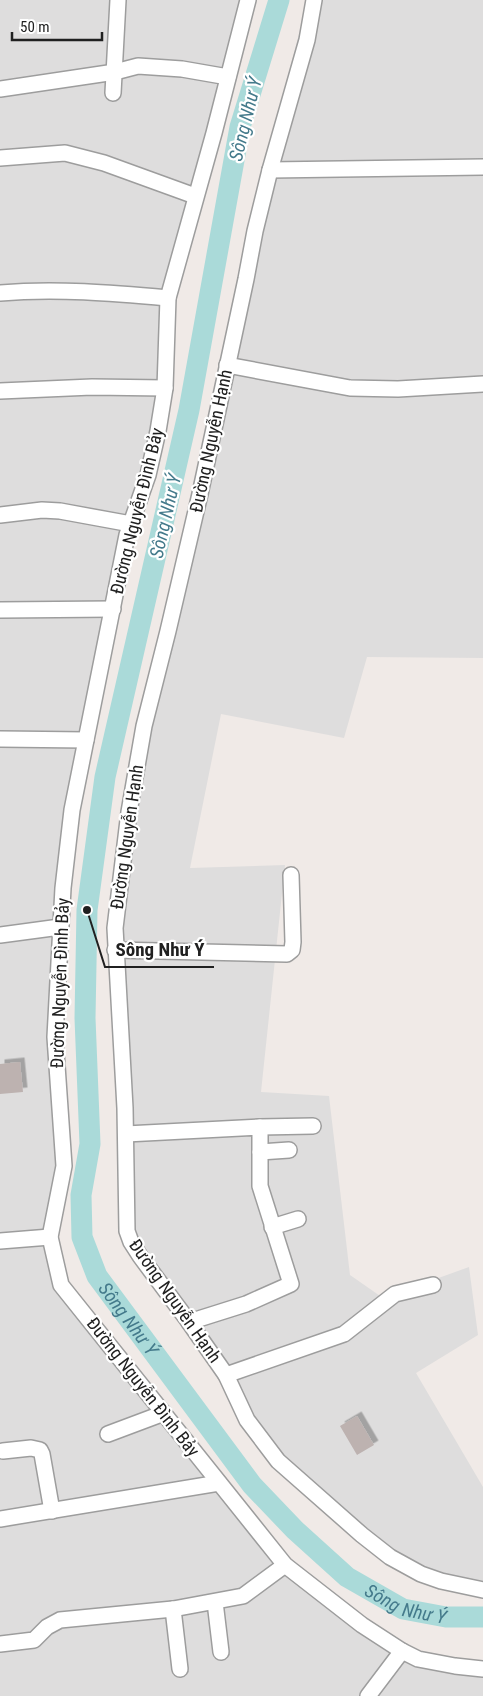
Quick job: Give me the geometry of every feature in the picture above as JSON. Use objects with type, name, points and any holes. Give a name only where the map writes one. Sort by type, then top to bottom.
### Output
[{"type":"street","points":[[113,93],[118,0]]},
{"type":"street","name":"Đường Nguyễn Đình Bảy","points":[[248,0],[214,133],[168,298],[164,388],[148,475],[128,534],[72,810],[60,927],[55,1037],[64,1166],[50,1237],[61,1285],[285,1565],[362,1624],[402,1651],[418,1659],[483,1669]]},
{"type":"street","name":"Đường Nguyễn Hạnh","points":[[314,0],[307,40],[296,83],[254,231],[177,594],[144,726],[129,812],[114,928],[126,1134],[127,1231],[131,1242],[140,1256],[226,1375],[247,1420],[278,1461],[362,1535],[390,1557],[422,1574],[441,1581],[483,1590]]},
{"type":"street","points":[[0,89],[114,72],[138,66],[182,69],[228,77]]},
{"type":"street","points":[[0,158],[65,153],[104,163],[195,196]]},
{"type":"street","points":[[270,170],[483,167]]},
{"type":"street","points":[[0,294],[26,291],[123,294],[168,298]]},
{"type":"street","points":[[227,365],[370,390],[483,384]]},
{"type":"street","points":[[0,391],[92,387],[164,388]]},
{"type":"street","points":[[0,515],[42,510],[60,511],[131,524]]},
{"type":"street","points":[[0,610],[113,609]]},
{"type":"street","points":[[0,739],[86,740]]},
{"type":"street","points":[[115,950],[287,954],[292,950],[293,942],[291,875]]},
{"type":"street","points":[[0,934],[60,927]]},
{"type":"street","points":[[126,1134],[313,1126]]},
{"type":"street","points":[[189,1322],[246,1304],[291,1284],[260,1186],[260,1127]]},
{"type":"street","points":[[260,1152],[289,1150]]},
{"type":"street","points":[[272,1227],[298,1219]]},
{"type":"street","points":[[0,1241],[50,1237]]},
{"type":"street","points":[[226,1375],[344,1334],[395,1294],[433,1285]]},
{"type":"street","points":[[108,1434],[164,1413]]},
{"type":"street","points":[[3,1451],[31,1448],[40,1450],[52,1510]]},
{"type":"street","points":[[0,1519],[219,1483]]},
{"type":"street","points":[[0,1644],[34,1640],[47,1627],[60,1620],[173,1609],[243,1596],[285,1565]]},
{"type":"street","points":[[215,1602],[221,1652]]},
{"type":"street","points":[[173,1609],[180,1669]]},
{"type":"street","points":[[368,1696],[402,1651]]},
{"type":"shaded area","points":[[0,0],[248,0],[168,298],[165,388],[127,535],[63,888],[61,1131],[50,1237],[61,1285],[285,1565],[402,1651],[483,1669],[483,1696],[0,1696]]},
{"type":"shaded area","points":[[308,0],[483,0],[483,658],[367,657],[344,738],[221,714],[190,868],[285,865],[261,1092],[329,1096],[350,1275],[383,1298],[469,1267],[478,1335],[416,1373],[483,1487],[483,1584],[462,1584],[368,1538],[270,1448],[130,1230],[119,946],[137,770],[234,360],[262,174]]},
{"type":"building","points":[[20,1062],[23,1092],[0,1094],[0,1064]]},
{"type":"building","points":[[357,1416],[374,1445],[357,1455],[340,1426]]},
{"type":"waterway","name":"Sông Như Ý","points":[[279,0],[240,127],[189,410],[105,777],[87,910],[85,1018],[90,1144],[81,1195],[82,1237],[97,1276],[252,1485],[295,1530],[347,1577],[403,1609],[446,1617],[483,1617]]},
{"type":"place","name":"Sông Như Ý","points":[[87,910]]}]
